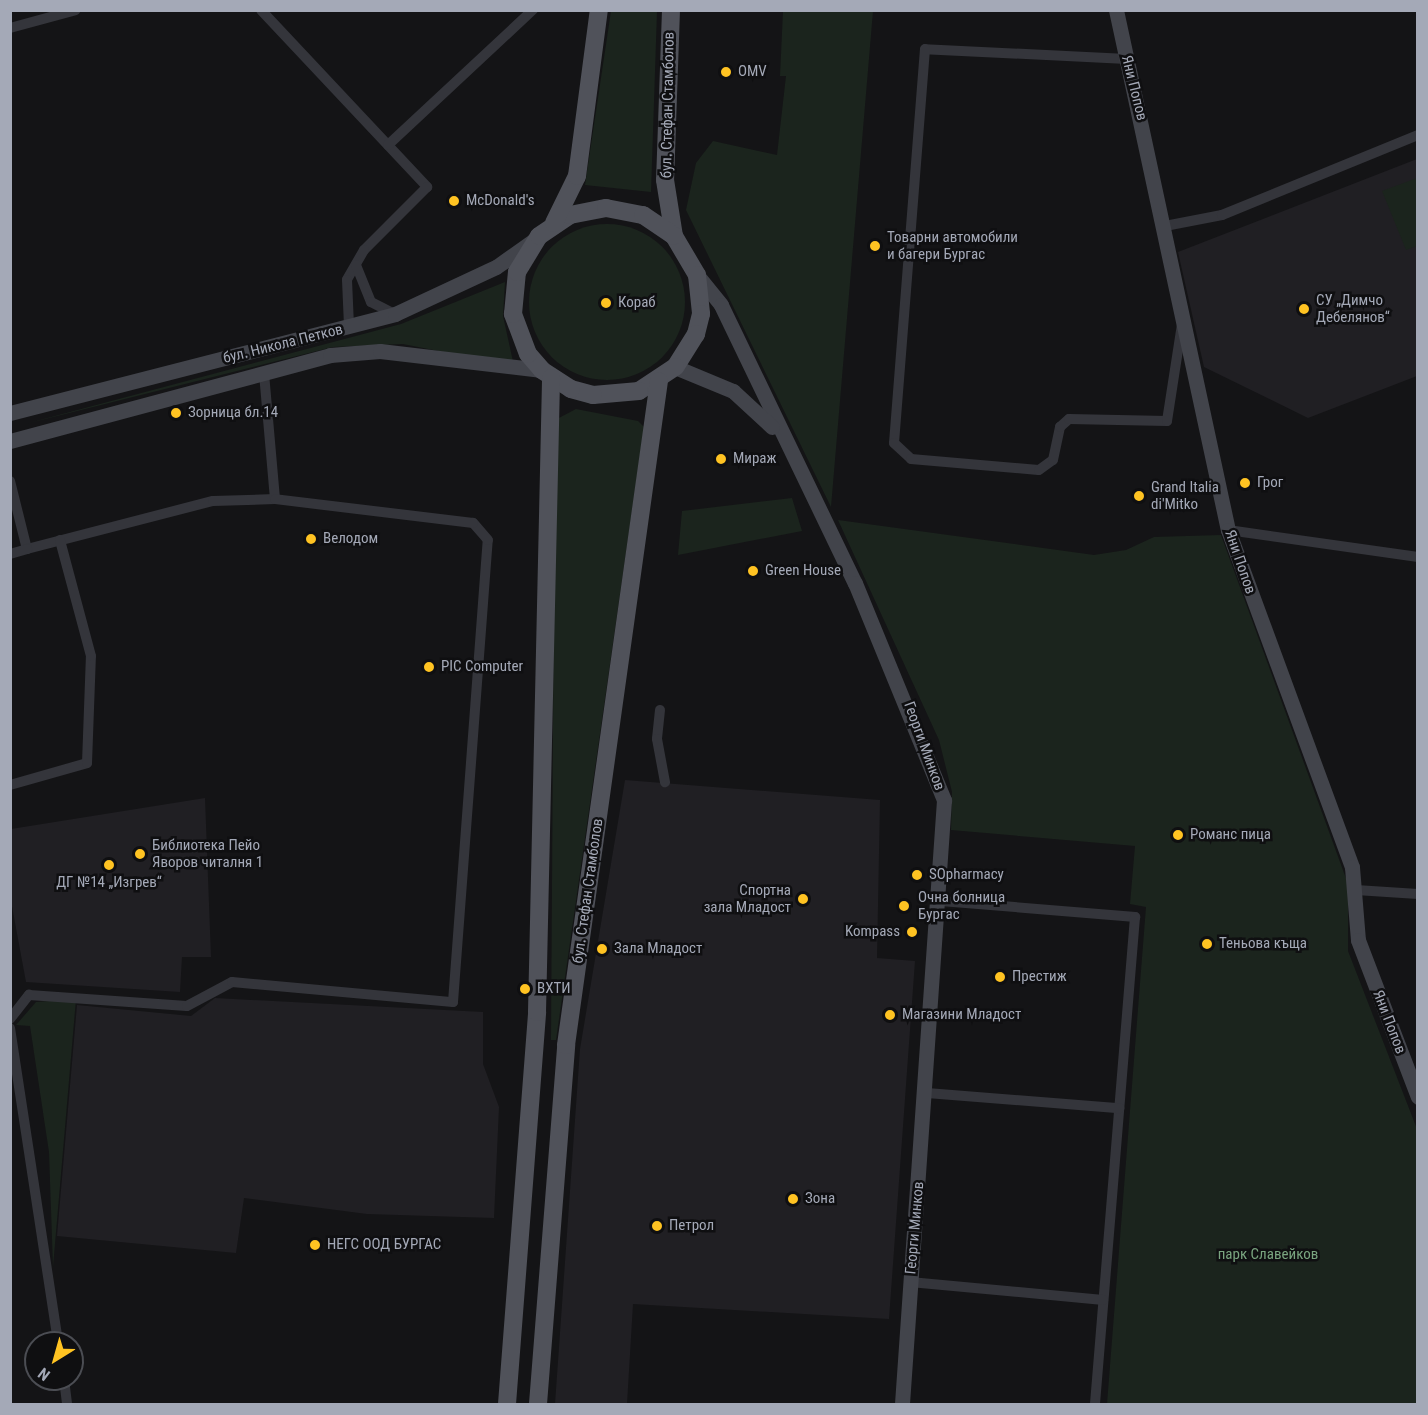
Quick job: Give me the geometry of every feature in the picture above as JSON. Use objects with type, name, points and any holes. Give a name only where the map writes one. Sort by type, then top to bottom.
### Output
[{"type":"main road","points":[[553,224],[577,176],[599,10]]},
{"type":"main road","name":"бул. Стефан Стамболов","points":[[671,12],[665,180],[674,236]]},
{"type":"main road","points":[[615,209],[643,215],[674,236],[697,275],[701,314],[687,352],[675,367],[659,381],[616,396],[571,389],[546,374],[518,335],[513,293],[517,272],[539,236],[553,224],[587,210],[615,209]]},
{"type":"main road","points":[[507,1404],[537,1012],[546,374]]},
{"type":"main road","name":"бул. Стефан Стамболов","points":[[538,1404],[566,1045],[659,381]]},
{"type":"street","points":[[10,28],[76,10]]},
{"type":"street","points":[[261,10],[427,187],[364,250],[345,295],[349,327]]},
{"type":"street","points":[[388,145],[533,10]]},
{"type":"street","name":"Яни Попов","points":[[1116,10],[1184,314],[1228,530],[1356,890],[1358,940],[1418,1097]]},
{"type":"street","points":[[1127,59],[925,49],[894,443],[911,459],[1039,470],[1053,460],[1060,427],[1069,420],[1167,421],[1184,314]]},
{"type":"street","points":[[1165,226],[1222,215],[1418,135]]},
{"type":"street","name":"бул. Никола Петков","points":[[10,413],[395,314],[496,267],[539,236]]},
{"type":"street","points":[[356,265],[371,302],[395,314]]},
{"type":"street","name":"Георги Минков","points":[[697,275],[721,305],[782,438],[855,583],[933,764],[944,800],[941,901],[902,1404]]},
{"type":"street","name":"бул. Никола Петков","points":[[10,441],[330,356],[380,351],[546,374]]},
{"type":"street","name":"Георги Минков","points":[[675,367],[733,391],[782,438]]},
{"type":"street","points":[[264,373],[275,499]]},
{"type":"street","points":[[10,482],[27,549]]},
{"type":"street","points":[[10,554],[213,501],[275,499],[473,523],[488,540],[453,1002],[232,982],[187,1006],[29,995],[10,1019]]},
{"type":"street","points":[[1228,530],[1418,557]]},
{"type":"street","points":[[10,785],[87,763],[91,656],[60,540]]},
{"type":"street","points":[[660,710],[657,740],[665,782]]},
{"type":"street","points":[[1356,890],[1418,894]]},
{"type":"street","points":[[941,901],[1135,917],[1095,1404]]},
{"type":"street","points":[[10,1028],[13,1088],[56,1331]]},
{"type":"street","points":[[927,1093],[1119,1108]]},
{"type":"street","points":[[910,1282],[1103,1300]]},
{"type":"shaded area","name":"СУ „Димчо Дебелянов“","points":[[1417,159],[1417,376],[1308,418],[1204,367],[1178,252]]},
{"type":"shaded area","points":[[625,780],[880,800],[877,958],[915,961],[889,1319],[633,1304],[627,1404],[555,1404],[580,1049]]},
{"type":"shaded area","name":"ДГ №14 „Изгрев“","points":[[205,798],[211,957],[182,957],[180,992],[26,982],[11,901],[11,829]]},
{"type":"shaded area","points":[[215,998],[483,1012],[483,1064],[499,1107],[494,1218],[367,1214],[244,1198],[236,1253],[57,1236],[77,1005],[191,1016]]},
{"type":"green space","points":[[611,11],[657,11],[651,192],[585,185]]},
{"type":"green space","points":[[783,11],[873,11],[831,507],[686,210],[696,163],[713,141],[777,155],[786,76],[780,76]]},
{"type":"green space","points":[[1417,178],[1417,246],[1406,250],[1382,191]]},
{"type":"green space","points":[[607,224],[622,225],[637,230],[651,237],[662,247],[672,258],[679,272],[684,287],[684,317],[679,332],[672,346],[662,357],[651,367],[637,374],[622,379],[607,380],[592,379],[577,374],[563,367],[552,357],[542,346],[535,332],[530,317],[529,302],[530,287],[535,272],[542,258],[552,247],[563,237],[577,230],[592,225]]},
{"type":"green space","points":[[505,282],[503,316],[514,366],[403,344],[333,347],[25,424],[401,324]]},
{"type":"green space","points":[[576,409],[638,421],[644,427],[556,1040],[551,1040],[555,420]]},
{"type":"green space","points":[[792,498],[802,531],[678,555],[682,511]]},
{"type":"green space","name":"парк Славейков","points":[[838,520],[1094,555],[1126,550],[1154,537],[1221,535],[1348,884],[1348,951],[1417,1129],[1417,1404],[1107,1404],[1146,907],[1130,904],[1135,846],[951,830],[952,792],[939,740]]},
{"type":"green space","points":[[76,999],[53,1267],[49,1152],[30,1026],[16,1025],[36,1002]]},
{"type":"place","name":"OMV","points":[[726,72]]},
{"type":"place","name":"McDonald's","points":[[454,201]]},
{"type":"place","name":"Товарни автомобили и багери Бургас","points":[[875,246]]},
{"type":"place","name":"Кораб","points":[[606,303]]},
{"type":"place","name":"СУ „Димчо Дебелянов“","points":[[1304,309]]},
{"type":"place","name":"Зорница бл.14","points":[[176,413]]},
{"type":"place","name":"Мираж","points":[[721,459]]},
{"type":"place","name":"Грог","points":[[1245,483]]},
{"type":"place","name":"Grand Italia di'Mitko","points":[[1139,496]]},
{"type":"place","name":"Велодом","points":[[311,539]]},
{"type":"place","name":"Green House","points":[[753,571]]},
{"type":"place","name":"PIC Computer","points":[[429,667]]},
{"type":"place","name":"Романс пица","points":[[1178,835]]},
{"type":"place","name":"Библиотека Пейо Яворов читалня 1","points":[[140,854]]},
{"type":"place","name":"ДГ №14 „Изгрев“","points":[[109,865]]},
{"type":"place","name":"SOpharmacy","points":[[917,875]]},
{"type":"place","name":"Спортна зала Младост","points":[[803,899]]},
{"type":"place","name":"Oчна болница Бургас","points":[[904,906]]},
{"type":"place","name":"Kompass","points":[[912,932]]},
{"type":"place","name":"Теньова къща","points":[[1207,944]]},
{"type":"place","name":"Зала Младост","points":[[602,949]]},
{"type":"place","name":"Престиж","points":[[1000,977]]},
{"type":"place","name":"ВХТИ","points":[[525,989]]},
{"type":"place","name":"Магазини Mладост","points":[[890,1015]]},
{"type":"place","name":"Зона","points":[[793,1199]]},
{"type":"place","name":"Петрол","points":[[657,1226]]},
{"type":"place","name":"НЕГС ООД БУРГАС","points":[[315,1245]]}]
